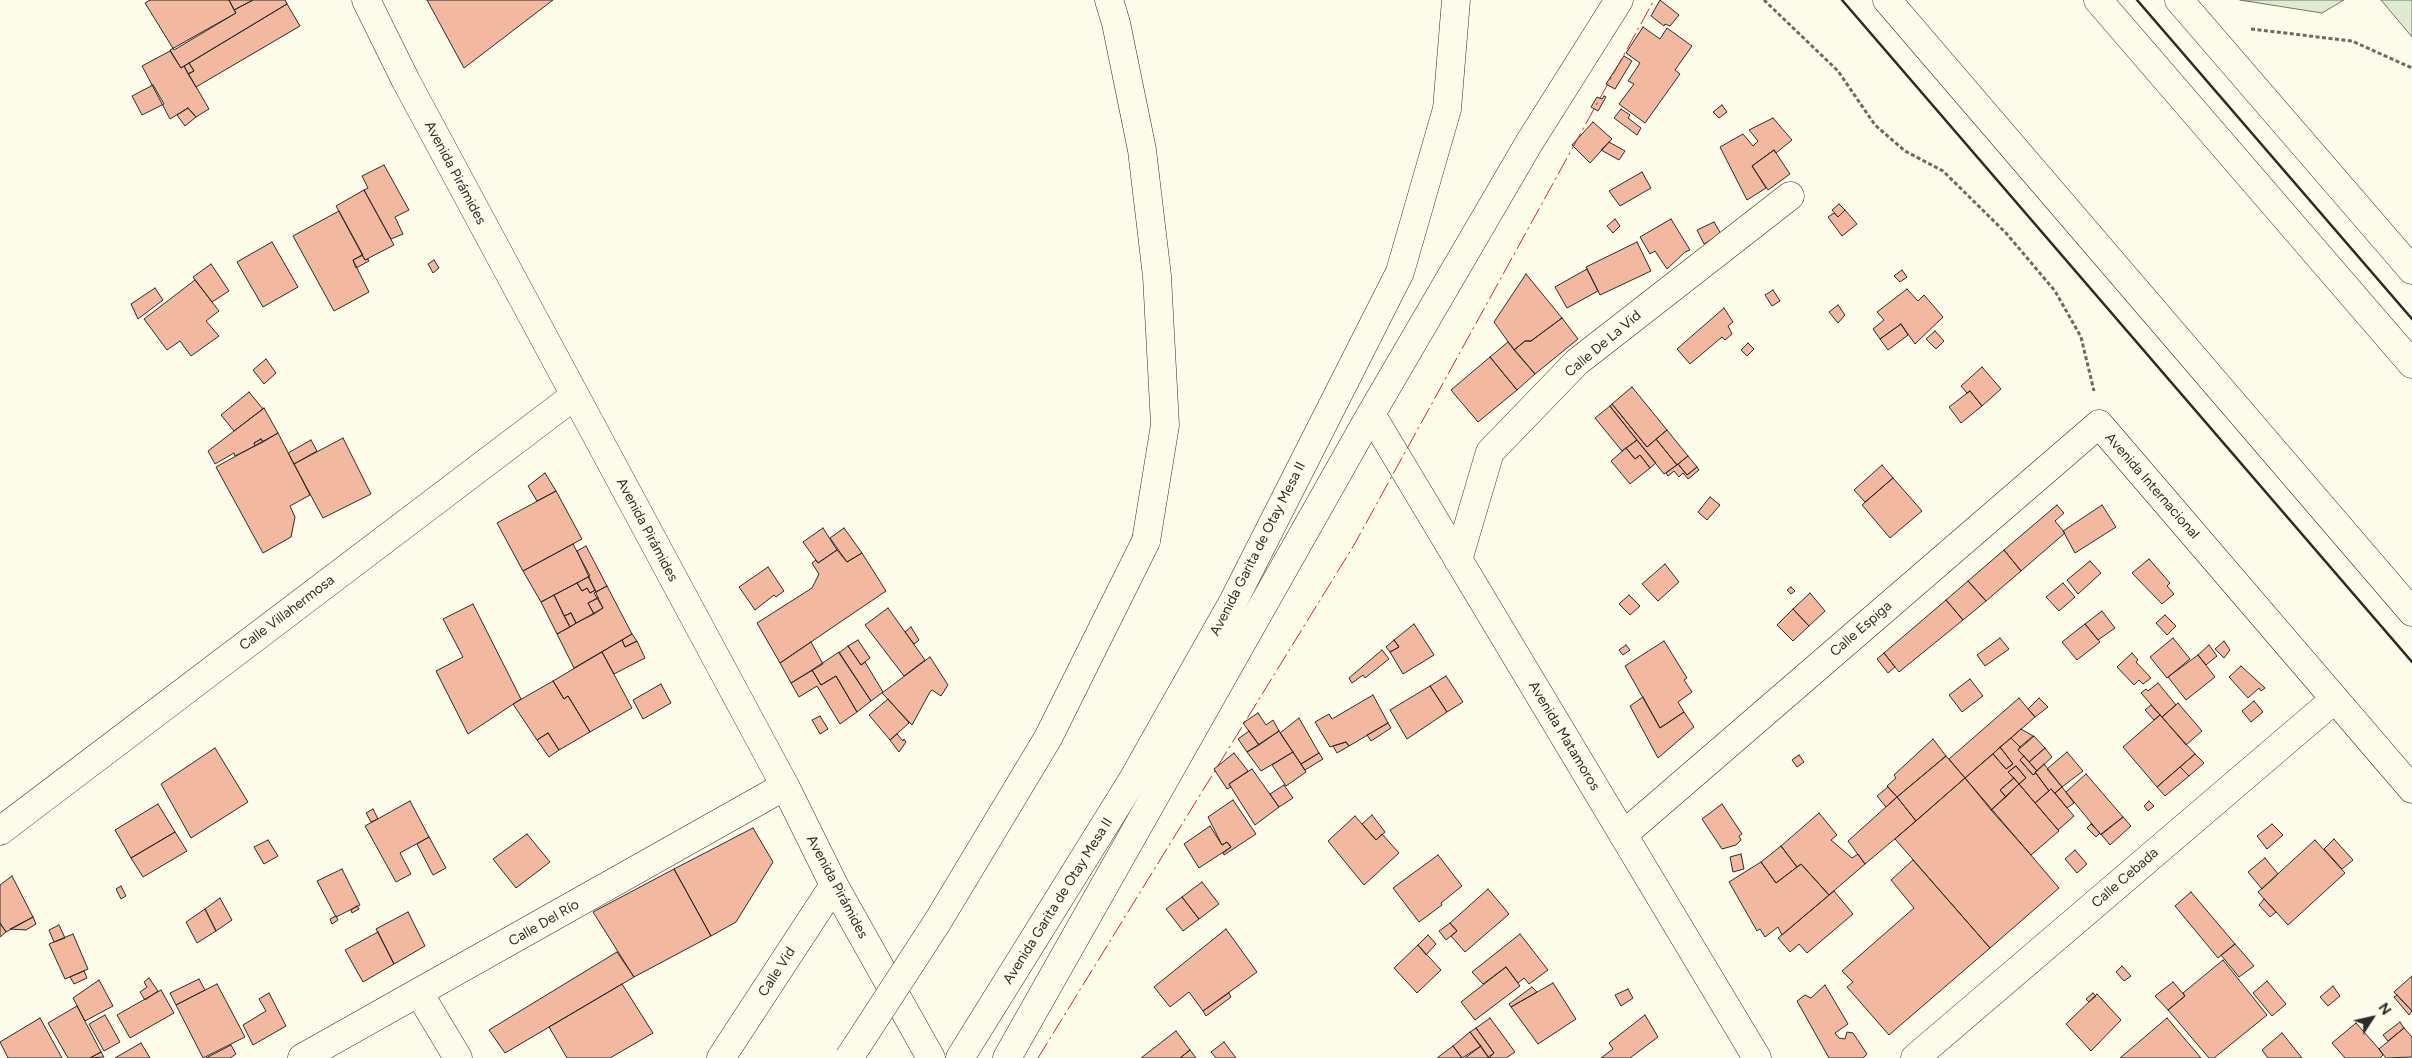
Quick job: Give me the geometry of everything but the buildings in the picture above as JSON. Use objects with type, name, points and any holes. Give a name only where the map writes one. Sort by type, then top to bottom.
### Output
[{"type":"main road","name":"Avenida Pirámides","points":[[366,0],[406,80],[574,396],[784,786],[834,885],[931,1058]]},
{"type":"main road","points":[[849,1058],[938,921],[1048,738],[1146,541],[1165,425],[1157,276],[1142,150],[1116,23],[1109,0]]},
{"type":"main road","name":"Avenida Garita de Otay Mesa II","points":[[960,1058],[1132,781],[1233,602],[1400,272],[1447,109],[1456,0]]},
{"type":"main road","points":[[1007,1058],[1371,414],[1529,143],[1619,0]]},
{"type":"main road","points":[[1888,0],[2412,612]]},
{"type":"main road","points":[[2098,0],[2412,364]]},
{"type":"main road","points":[[2179,0],[2412,270]]},
{"type":"main road","name":"Calle De La Vid","points":[[1458,560],[1490,452],[1577,362],[1790,196]]},
{"type":"main road","name":"Calle Villahermosa","points":[[0,831],[574,396]]},
{"type":"main road","name":"Avenida Matamoros","points":[[1371,414],[1757,1058]]},
{"type":"main road","name":"Avenida Internacional","points":[[2099,424],[2412,789]]},
{"type":"main road","name":"Calle Espiga","points":[[1623,835],[2099,424]]},
{"type":"main road","name":"Calle Cebada","points":[[1914,1058],[2335,699]]},
{"type":"main road","name":"Calle Del Río","points":[[302,1058],[784,786]]},
{"type":"main road","name":"Calle Vid","points":[[721,1058],[834,885]]},
{"type":"main road","points":[[419,993],[458,1058]]},
{"type":"path","name":"Avenida Internacional","points":[[1764,0],[1838,71],[1875,125],[1905,151],[1944,170],[2006,233],[2055,291],[2081,337],[2094,390],[2099,424]]},
{"type":"path","points":[[2198,22],[2352,42],[2412,68]]},
{"type":"green space","points":[[2240,0],[2344,0],[2322,13]]},
{"type":"green space","points":[[2381,0],[2412,0],[2412,37]]},
{"type":"wall","points":[[1842,0],[2412,662]]},
{"type":"wall","points":[[2137,0],[2412,319]]},
{"type":"power","points":[[1038,1058],[1354,545],[1654,0]]}]
